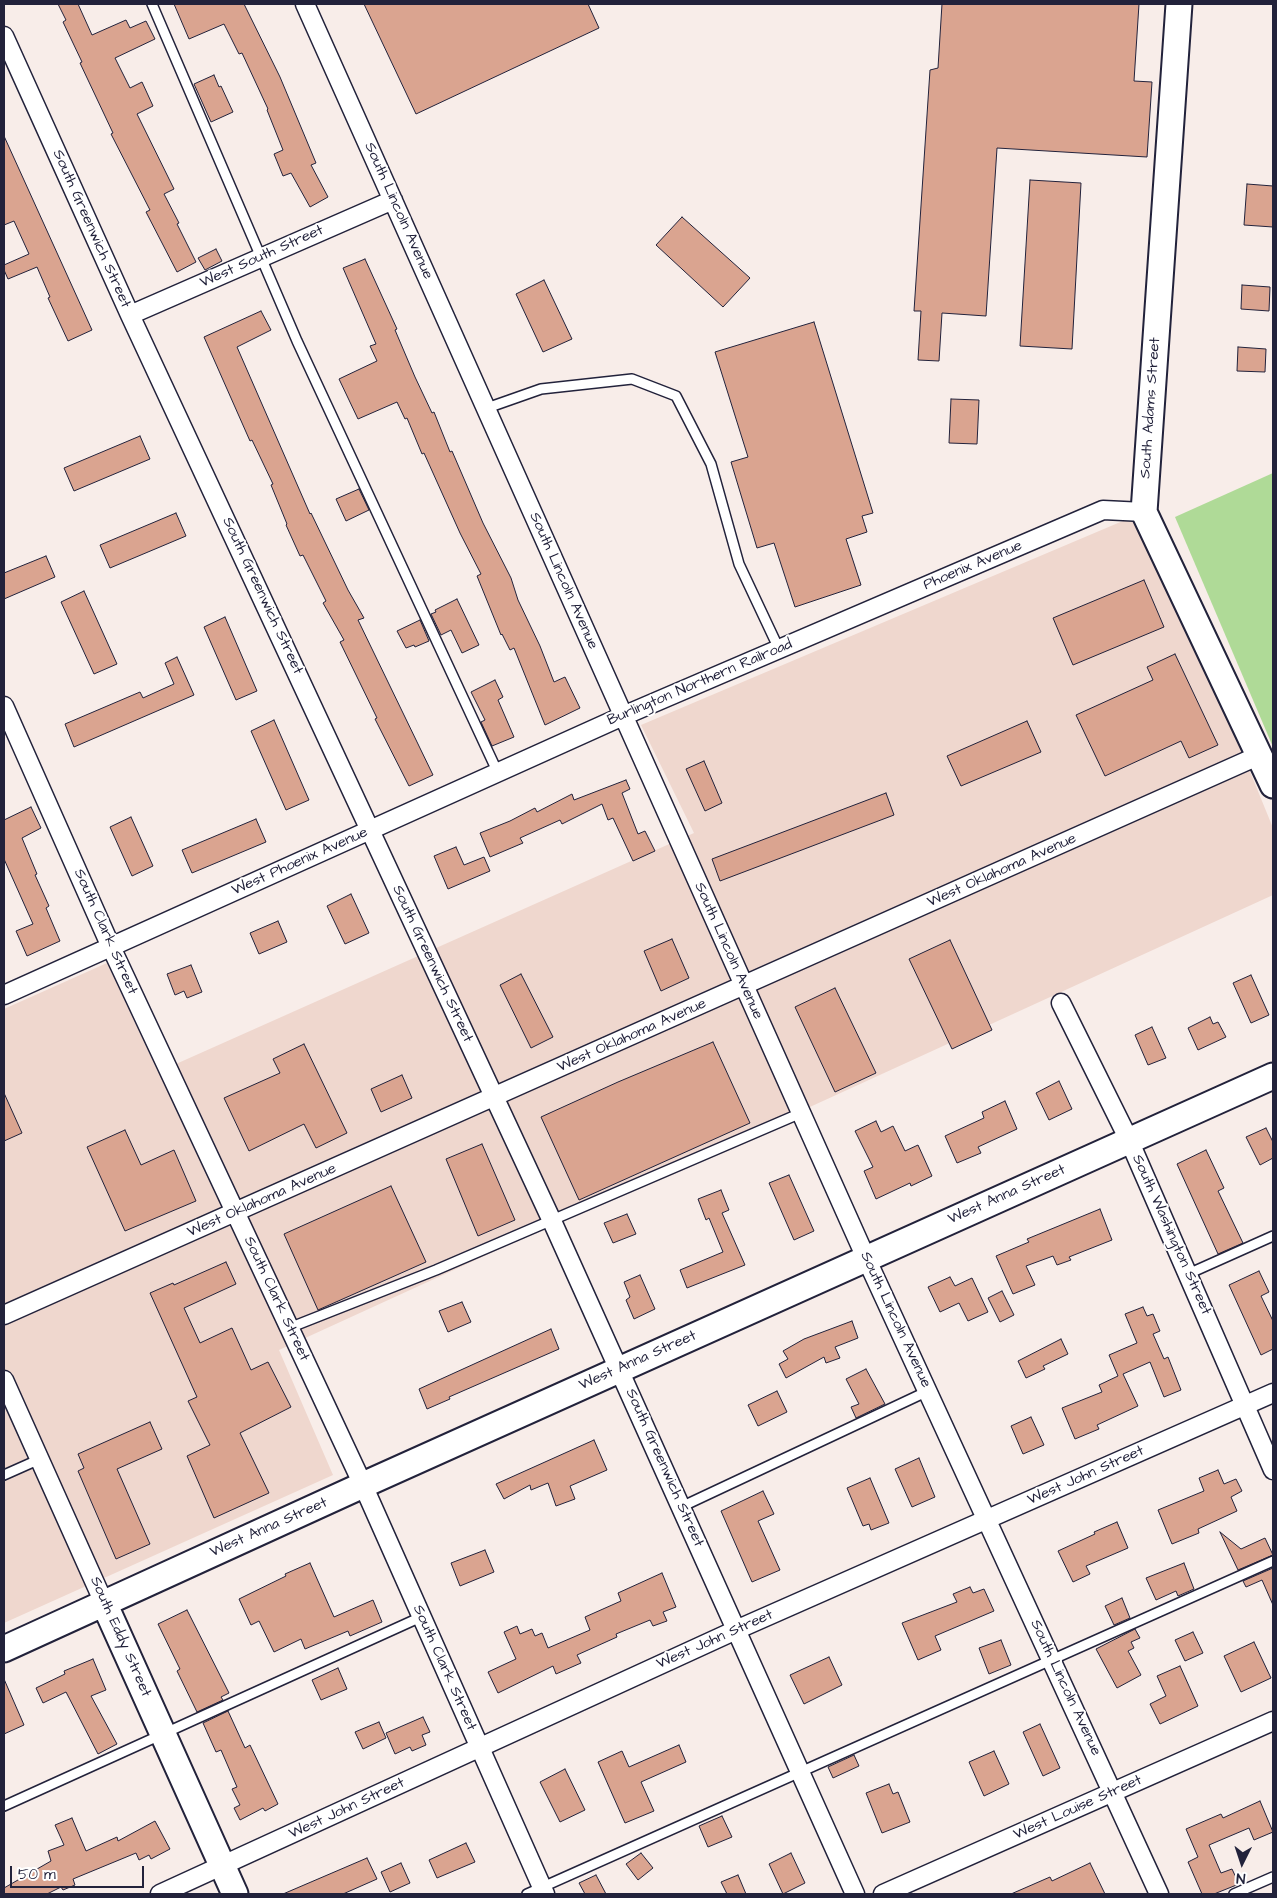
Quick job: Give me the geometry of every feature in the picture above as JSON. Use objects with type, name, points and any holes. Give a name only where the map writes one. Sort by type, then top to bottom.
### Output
[{"type":"main road","name":"South Adams Street","points":[[1179,4],[1144,512],[1273,785]]},
{"type":"main road","name":"West Anna Street","points":[[4,1649],[363,1485],[1273,1076]]},
{"type":"main road","name":"South Eddy Street","points":[[104,1603],[235,1894]]},
{"type":"street","name":"South Lincoln Avenue","points":[[305,4],[866,1258],[1159,1894]]},
{"type":"street","name":"South Greenwich Street","points":[[4,36],[130,315],[620,1369],[855,1894]]},
{"type":"street","name":"West South Street","points":[[130,315],[393,200]]},
{"type":"street","name":"Phoenix Avenue","points":[[804,638],[1103,510],[1144,512]]},
{"type":"street","name":"Burlington Northern Railroad","points":[[596,728],[804,638]]},
{"type":"street","name":"South Clark Street","points":[[4,706],[111,947],[363,1485],[480,1748],[538,1892]]},
{"type":"street","name":"West Phoenix Avenue","points":[[4,995],[596,728]]},
{"type":"street","name":"West Oklahoma Avenue","points":[[4,1315],[495,1098],[1260,755]]},
{"type":"street","name":"South Washington Street","points":[[1062,1003],[1129,1140],[1273,1470]]},
{"type":"street","name":"South Eddy Street","points":[[4,1380],[104,1603]]},
{"type":"street","name":"West John Street","points":[[160,1894],[736,1630],[1273,1393]]},
{"type":"street","name":"West Louise Street","points":[[883,1894],[1273,1721]]},
{"type":"lane","points":[[152,4],[306,359],[498,772]]},
{"type":"lane","points":[[487,408],[541,390],[632,380],[676,396],[711,464],[739,564],[779,649]]},
{"type":"lane","points":[[289,1328],[436,1270],[801,1113]]},
{"type":"lane","points":[[1188,1274],[1273,1236]]},
{"type":"lane","points":[[681,1507],[928,1391]]},
{"type":"lane","points":[[4,1475],[40,1459]]},
{"type":"lane","points":[[538,1892],[1273,1561]]},
{"type":"lane","points":[[4,1806],[421,1617]]},
{"type":"lane","points":[[1234,1894],[1273,1877]]},
{"type":"shaded area","points":[[1144,512],[1273,828],[1273,895],[279,1350],[333,1475],[4,1623],[4,1009],[107,963],[158,1072],[694,833],[641,725]]},
{"type":"green space","points":[[1273,473],[1273,747],[1175,517]]},
{"type":"building","points":[[58,4],[78,4],[92,35],[126,20],[130,28],[146,21],[155,39],[115,58],[130,88],[142,82],[153,106],[137,114],[174,189],[164,194],[196,262],[177,272],[146,212],[150,210],[111,134],[113,133],[80,63],[82,62],[63,22],[66,20]]},
{"type":"building","points":[[174,4],[244,4],[280,77],[316,163],[311,165],[328,197],[310,207],[291,173],[283,176],[274,154],[283,150],[268,109],[242,53],[239,54],[224,24],[189,39]]},
{"type":"building","points":[[364,4],[588,4],[599,28],[416,114]]},
{"type":"building","points":[[942,4],[1139,4],[1134,81],[1152,82],[1147,157],[997,148],[986,316],[942,313],[939,361],[918,360],[921,311],[914,311],[930,70],[938,68]]},
{"type":"building","points":[[214,75],[233,112],[211,122],[194,84]]},
{"type":"building","points":[[4,136],[92,330],[68,341],[48,298],[50,297],[37,267],[8,279],[4,270],[4,265],[29,254],[14,221],[4,225]]},
{"type":"building","points":[[1030,180],[1081,183],[1072,349],[1020,346]]},
{"type":"building","points":[[1247,184],[1273,186],[1273,227],[1244,225]]},
{"type":"building","points":[[682,217],[750,278],[723,307],[656,245]]},
{"type":"building","points":[[216,249],[222,261],[205,270],[198,258]]},
{"type":"building","points":[[365,259],[397,329],[395,330],[415,377],[432,413],[434,412],[450,452],[452,451],[483,523],[511,578],[518,600],[540,646],[554,682],[565,677],[580,708],[545,725],[514,648],[510,650],[501,635],[477,576],[481,574],[460,533],[424,453],[422,454],[407,418],[405,419],[397,402],[358,419],[339,379],[377,361],[370,346],[376,344],[343,268]]},
{"type":"building","points":[[544,280],[572,339],[543,352],[516,294]]},
{"type":"building","points":[[1242,285],[1270,287],[1269,311],[1241,309]]},
{"type":"building","points":[[261,311],[271,330],[237,347],[310,514],[364,618],[358,620],[433,775],[409,786],[375,719],[377,718],[340,642],[344,640],[323,603],[326,601],[303,555],[300,556],[271,485],[273,484],[252,440],[250,441],[204,337]]},
{"type":"building","points":[[814,322],[873,513],[862,516],[867,532],[846,539],[861,585],[795,607],[774,543],[757,548],[731,462],[748,457],[715,352]]},
{"type":"building","points":[[1238,347],[1266,349],[1265,372],[1237,371]]},
{"type":"building","points":[[951,399],[979,400],[977,444],[949,443]]},
{"type":"building","points":[[140,436],[150,459],[74,491],[64,468]]},
{"type":"building","points":[[359,489],[369,510],[346,521],[336,499]]},
{"type":"building","points":[[176,513],[186,536],[110,568],[100,545]]},
{"type":"building","points":[[46,556],[55,577],[4,599],[4,573]]},
{"type":"building","points":[[1144,580],[1164,627],[1073,665],[1053,618]]},
{"type":"building","points":[[84,591],[117,664],[94,674],[61,602]]},
{"type":"building","points":[[457,599],[479,645],[462,653],[451,630],[441,635],[431,614]]},
{"type":"building","points":[[225,617],[257,691],[236,700],[204,627]]},
{"type":"building","points":[[420,620],[429,641],[415,647],[414,645],[406,648],[397,631]]},
{"type":"building","points":[[1175,654],[1218,745],[1189,758],[1181,741],[1105,776],[1076,715],[1153,680],[1147,667]]},
{"type":"building","points":[[177,657],[194,695],[74,747],[65,724],[140,692],[143,698],[174,684],[165,663]]},
{"type":"building","points":[[495,680],[503,697],[498,700],[514,737],[492,746],[481,722],[485,720],[471,692]]},
{"type":"building","points":[[274,720],[309,800],[286,810],[251,731]]},
{"type":"building","points":[[1027,721],[1041,752],[961,786],[947,756]]},
{"type":"building","points":[[704,761],[722,803],[705,811],[686,769]]},
{"type":"building","points":[[626,780],[630,789],[622,793],[638,834],[645,831],[655,851],[633,861],[613,818],[608,820],[602,804],[562,824],[560,820],[520,838],[523,843],[490,857],[480,833],[535,808],[537,812],[572,794],[574,800]]},
{"type":"building","points":[[886,793],[894,815],[720,881],[712,859]]},
{"type":"building","points":[[31,807],[41,828],[22,838],[37,874],[35,875],[49,906],[46,908],[60,941],[27,956],[16,931],[33,924],[4,859],[4,820]]},
{"type":"building","points":[[131,817],[153,866],[132,876],[110,827]]},
{"type":"building","points":[[256,819],[266,842],[192,873],[182,850]]},
{"type":"building","points":[[456,847],[464,865],[484,857],[490,871],[448,889],[434,856]]},
{"type":"building","points":[[351,894],[369,933],[345,944],[327,906]]},
{"type":"building","points":[[278,921],[287,942],[259,954],[250,933]]},
{"type":"building","points":[[672,939],[689,978],[661,991],[644,951]]},
{"type":"building","points":[[950,940],[992,1030],[952,1049],[909,959]]},
{"type":"building","points":[[191,965],[202,992],[187,998],[184,991],[175,995],[167,974]]},
{"type":"building","points":[[521,974],[553,1037],[531,1048],[500,985]]},
{"type":"building","points":[[1251,975],[1269,1015],[1251,1023],[1233,983]]},
{"type":"building","points":[[835,988],[876,1073],[835,1092],[795,1007]]},
{"type":"building","points":[[1210,1017],[1213,1024],[1218,1022],[1226,1037],[1198,1050],[1188,1028]]},
{"type":"building","points":[[1152,1027],[1166,1058],[1148,1065],[1135,1035]]},
{"type":"building","points":[[713,1042],[750,1123],[579,1200],[541,1117]]},
{"type":"building","points":[[304,1044],[347,1133],[316,1148],[304,1124],[249,1151],[224,1098],[280,1073],[273,1059]]},
{"type":"building","points":[[402,1075],[412,1098],[381,1112],[371,1089]]},
{"type":"building","points":[[1059,1081],[1072,1109],[1049,1120],[1036,1093]]},
{"type":"building","points":[[4,1093],[22,1133],[4,1141]]},
{"type":"building","points":[[1005,1101],[1017,1129],[978,1147],[981,1153],[957,1163],[945,1136],[984,1118],[982,1112]]},
{"type":"building","points":[[876,1121],[881,1132],[893,1126],[905,1151],[918,1145],[932,1176],[911,1186],[910,1183],[876,1199],[864,1171],[873,1167],[855,1131]]},
{"type":"building","points":[[1266,1128],[1273,1142],[1273,1158],[1260,1165],[1246,1137]]},
{"type":"building","points":[[125,1130],[141,1165],[174,1150],[196,1201],[125,1231],[87,1147]]},
{"type":"building","points":[[482,1144],[515,1220],[478,1236],[446,1159]]},
{"type":"building","points":[[1206,1150],[1224,1188],[1218,1191],[1243,1243],[1218,1254],[1177,1164]]},
{"type":"building","points":[[789,1175],[814,1231],[794,1240],[769,1183]]},
{"type":"building","points":[[391,1186],[426,1262],[318,1310],[284,1234]]},
{"type":"building","points":[[721,1190],[729,1210],[722,1213],[745,1265],[687,1288],[680,1270],[723,1252],[709,1218],[706,1220],[698,1199]]},
{"type":"building","points":[[1100,1209],[1112,1240],[1069,1257],[1071,1260],[1057,1265],[1053,1256],[1026,1266],[1035,1285],[1013,1294],[996,1256],[1029,1242],[1027,1239]]},
{"type":"building","points":[[627,1214],[636,1234],[613,1243],[604,1223]]},
{"type":"building","points":[[226,1262],[236,1284],[184,1308],[200,1343],[232,1328],[251,1370],[268,1362],[291,1407],[240,1433],[269,1493],[214,1518],[187,1456],[210,1445],[188,1401],[197,1397],[150,1293],[173,1283],[174,1285]]},
{"type":"building","points":[[1259,1271],[1269,1292],[1261,1296],[1273,1321],[1273,1349],[1261,1355],[1229,1285]]},
{"type":"building","points":[[640,1275],[655,1309],[634,1319],[626,1300],[630,1297],[624,1282]]},
{"type":"building","points":[[950,1277],[955,1286],[972,1278],[988,1312],[968,1321],[959,1303],[940,1312],[928,1287]]},
{"type":"building","points":[[1002,1291],[1014,1315],[1000,1322],[988,1298]]},
{"type":"building","points":[[462,1302],[471,1322],[448,1332],[439,1311]]},
{"type":"building","points":[[1143,1307],[1147,1316],[1153,1314],[1160,1331],[1153,1334],[1164,1359],[1168,1357],[1181,1390],[1164,1397],[1150,1362],[1123,1374],[1138,1406],[1097,1425],[1099,1429],[1075,1439],[1062,1408],[1102,1392],[1099,1385],[1118,1376],[1109,1355],[1137,1343],[1125,1314]]},
{"type":"building","points":[[852,1321],[858,1338],[835,1347],[840,1358],[826,1363],[824,1357],[786,1378],[779,1364],[788,1359],[783,1351],[804,1339]]},
{"type":"building","points":[[551,1329],[559,1349],[449,1397],[450,1399],[427,1409],[419,1389]]},
{"type":"building","points":[[1061,1339],[1068,1354],[1043,1366],[1045,1369],[1026,1378],[1018,1361]]},
{"type":"building","points":[[866,1369],[885,1404],[856,1418],[851,1407],[859,1404],[846,1379]]},
{"type":"building","points":[[777,1391],[787,1412],[758,1426],[748,1405]]},
{"type":"building","points":[[1031,1417],[1044,1445],[1023,1454],[1011,1426]]},
{"type":"building","points":[[150,1422],[162,1449],[117,1469],[150,1544],[116,1559],[78,1471],[84,1468],[78,1454]]},
{"type":"building","points":[[594,1440],[607,1470],[570,1486],[575,1499],[556,1506],[548,1483],[531,1490],[530,1485],[504,1499],[496,1484]]},
{"type":"building","points":[[919,1458],[935,1497],[912,1507],[895,1469]]},
{"type":"building","points":[[1218,1470],[1224,1484],[1236,1479],[1242,1491],[1231,1497],[1237,1511],[1198,1529],[1199,1533],[1172,1544],[1158,1510],[1204,1491],[1199,1478]]},
{"type":"building","points":[[870,1478],[889,1523],[871,1530],[869,1524],[863,1526],[847,1488]]},
{"type":"building","points":[[763,1491],[774,1514],[758,1521],[780,1570],[752,1582],[721,1511]]},
{"type":"building","points":[[1117,1522],[1128,1548],[1086,1566],[1090,1574],[1073,1582],[1058,1551]]},
{"type":"building","points":[[1220,1532],[1241,1549],[1265,1538],[1273,1555],[1238,1570]]},
{"type":"building","points":[[485,1550],[494,1572],[460,1586],[451,1563]]},
{"type":"building","points":[[310,1563],[334,1617],[373,1600],[382,1622],[350,1636],[348,1631],[305,1649],[301,1639],[274,1652],[259,1621],[251,1625],[239,1599]]},
{"type":"building","points":[[1184,1563],[1194,1589],[1178,1596],[1176,1591],[1156,1600],[1146,1578]]},
{"type":"building","points":[[1273,1568],[1273,1605],[1262,1580],[1246,1587],[1243,1581]]},
{"type":"building","points":[[662,1573],[676,1607],[663,1612],[667,1621],[653,1626],[650,1620],[616,1634],[617,1637],[577,1655],[581,1663],[556,1674],[553,1666],[498,1693],[488,1672],[516,1659],[504,1632],[517,1626],[520,1634],[532,1629],[535,1636],[542,1633],[548,1648],[590,1630],[585,1617],[621,1601],[618,1593]]},
{"type":"building","points":[[970,1587],[973,1593],[984,1589],[994,1611],[935,1636],[941,1650],[918,1660],[902,1623],[957,1602],[953,1594]]},
{"type":"building","points":[[1122,1598],[1130,1618],[1114,1625],[1105,1606]]},
{"type":"building","points":[[187,1610],[229,1693],[221,1697],[223,1700],[197,1712],[177,1671],[180,1669],[158,1624]]},
{"type":"building","points":[[1135,1629],[1140,1638],[1131,1642],[1134,1648],[1128,1651],[1141,1675],[1117,1688],[1096,1649]]},
{"type":"building","points":[[1193,1632],[1203,1653],[1185,1661],[1175,1640]]},
{"type":"building","points":[[1001,1640],[1011,1665],[989,1674],[979,1648]]},
{"type":"building","points":[[1254,1642],[1271,1678],[1241,1692],[1224,1656]]},
{"type":"building","points":[[829,1657],[842,1685],[804,1704],[790,1675]]},
{"type":"building","points":[[93,1659],[106,1690],[91,1696],[117,1744],[98,1754],[66,1692],[43,1703],[36,1688],[65,1674],[64,1671]]},
{"type":"building","points":[[1180,1666],[1198,1706],[1160,1724],[1150,1704],[1166,1696],[1157,1676]]},
{"type":"building","points":[[338,1668],[347,1689],[321,1700],[312,1680]]},
{"type":"building","points":[[4,1679],[24,1725],[4,1734]]},
{"type":"building","points":[[228,1711],[245,1748],[250,1745],[278,1804],[265,1811],[263,1808],[240,1820],[234,1808],[240,1805],[232,1789],[237,1787],[221,1750],[216,1752],[203,1723]]},
{"type":"building","points":[[423,1717],[430,1732],[422,1735],[426,1745],[412,1751],[410,1747],[395,1754],[386,1733]]},
{"type":"building","points":[[379,1722],[386,1738],[363,1749],[355,1732]]},
{"type":"building","points":[[1040,1724],[1060,1768],[1043,1776],[1023,1732]]},
{"type":"building","points":[[679,1745],[686,1762],[641,1782],[654,1811],[625,1823],[598,1762],[622,1751],[629,1767]]},
{"type":"building","points":[[994,1751],[1009,1784],[984,1796],[969,1762]]},
{"type":"building","points":[[854,1755],[859,1766],[833,1778],[828,1767]]},
{"type":"building","points":[[565,1769],[585,1810],[560,1822],[540,1782]]},
{"type":"building","points":[[889,1784],[893,1794],[898,1792],[910,1822],[882,1833],[866,1793]]},
{"type":"building","points":[[1260,1801],[1273,1832],[1254,1840],[1249,1828],[1209,1845],[1221,1873],[1232,1869],[1239,1884],[1214,1894],[1202,1894],[1188,1862],[1198,1857],[1186,1829],[1221,1814],[1223,1818]]},
{"type":"building","points":[[722,1816],[732,1837],[708,1847],[699,1826]]},
{"type":"building","points":[[72,1818],[86,1851],[117,1837],[118,1841],[155,1821],[170,1849],[151,1859],[149,1855],[139,1860],[136,1853],[73,1879],[75,1885],[63,1890],[61,1887],[47,1894],[4,1894],[4,1888],[51,1861],[48,1851],[64,1845],[55,1825]]},
{"type":"building","points":[[466,1843],[475,1862],[437,1878],[429,1860]]},
{"type":"building","points":[[641,1853],[653,1868],[638,1880],[626,1864]]},
{"type":"building","points":[[791,1853],[805,1883],[783,1894],[769,1864]]},
{"type":"building","points":[[367,1858],[377,1879],[343,1894],[283,1894]]},
{"type":"building","points":[[401,1863],[410,1883],[390,1892],[381,1872]]},
{"type":"building","points":[[1090,1863],[1105,1894],[1011,1894],[1050,1877],[1052,1881]]},
{"type":"building","points":[[596,1875],[606,1894],[585,1894],[579,1883]]},
{"type":"building","points":[[738,1875],[746,1894],[727,1894],[721,1882]]}]
